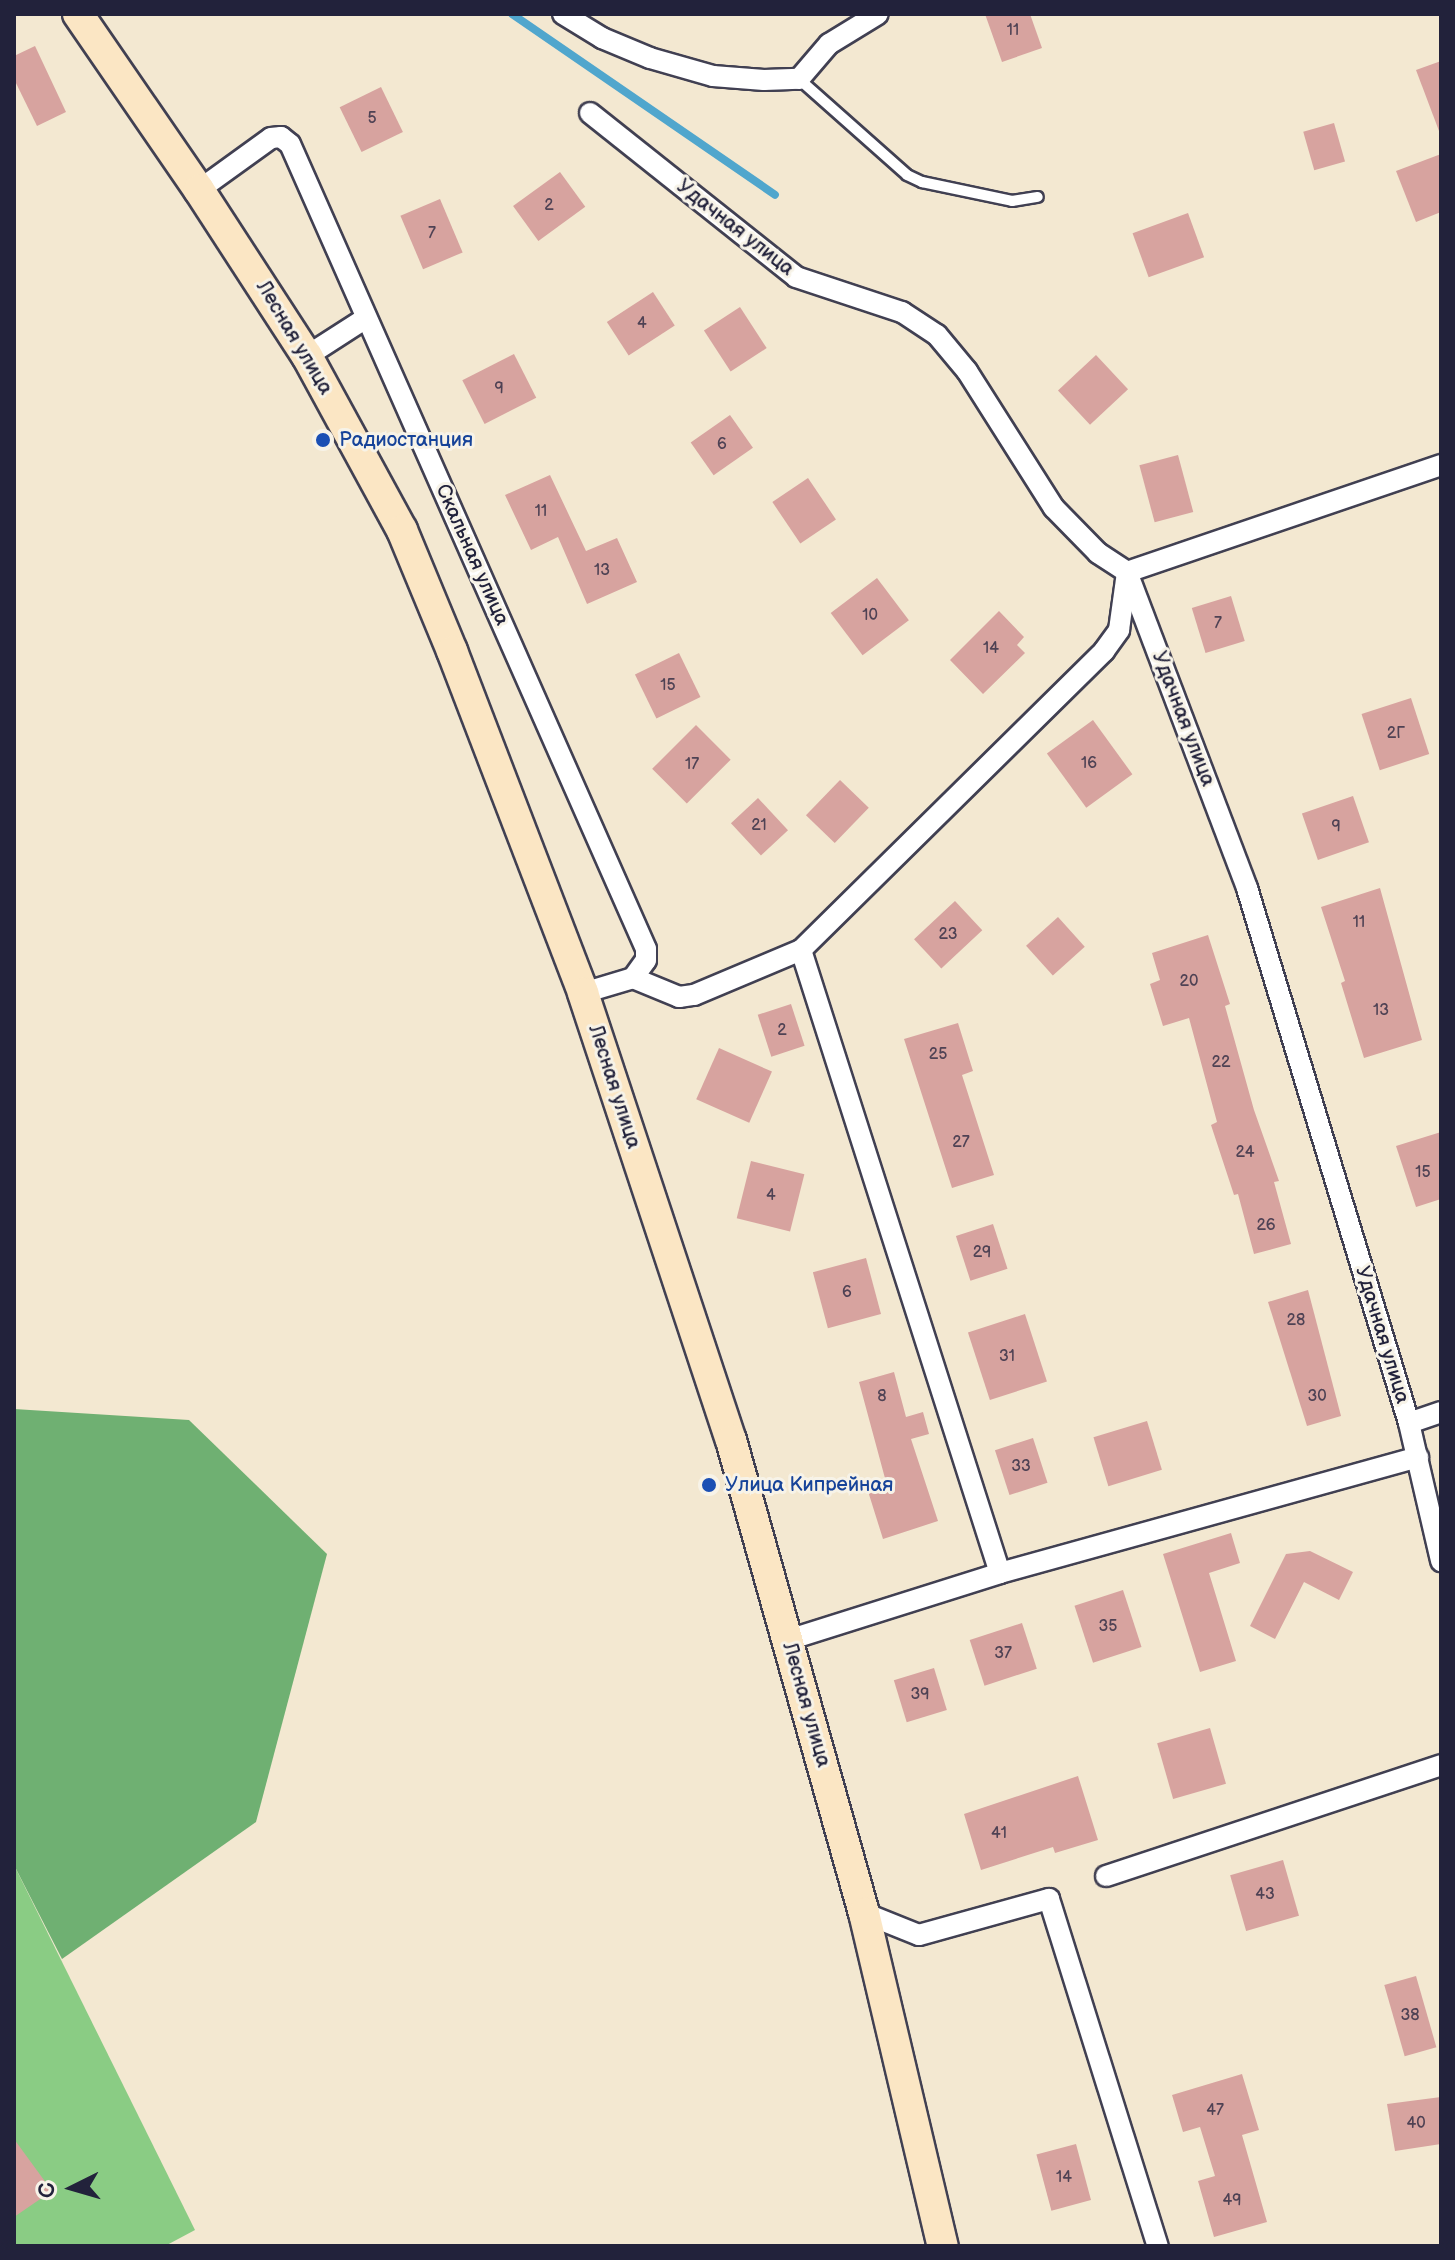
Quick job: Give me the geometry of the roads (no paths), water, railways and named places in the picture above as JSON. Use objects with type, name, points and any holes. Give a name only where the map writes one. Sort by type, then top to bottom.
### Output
[{"type":"main road","name":"Лесная улица","points":[[78,14],[199,190],[307,356],[402,530],[583,993],[731,1440],[864,1913],[943,2246]]},
{"type":"street","points":[[563,14],[602,38],[650,58],[713,76],[799,79],[829,44],[878,14]]},
{"type":"street","name":"Удачная улица","points":[[590,113],[796,277],[902,312],[937,335],[967,371],[1054,508],[1098,553],[1127,572],[1247,888],[1409,1423],[1441,1561]]},
{"type":"street","name":"Скальная улица","points":[[199,190],[271,138],[281,137],[290,144],[646,949],[646,960],[633,978]]},
{"type":"street","points":[[307,356],[366,318]]},
{"type":"street","points":[[583,993],[633,978],[679,997],[694,995],[801,950],[1104,651],[1119,630],[1127,572],[1441,465]]},
{"type":"street","points":[[801,950],[1000,1573]]},
{"type":"street","points":[[1409,1423],[1441,1412]]},
{"type":"street","points":[[788,1640],[1000,1573],[1418,1457]]},
{"type":"street","points":[[1106,1876],[1441,1765]]},
{"type":"street","points":[[864,1913],[919,1935],[1049,1899],[1158,2246]]},
{"type":"lane","points":[[799,79],[914,178],[1012,201],[1038,197]]},
{"type":"waterway","points":[[512,14],[775,195]]},
{"type":"place","name":"Радиостанция","points":[[323,440]]},
{"type":"place","name":"Улица Кипрейная","points":[[709,1485]]}]
